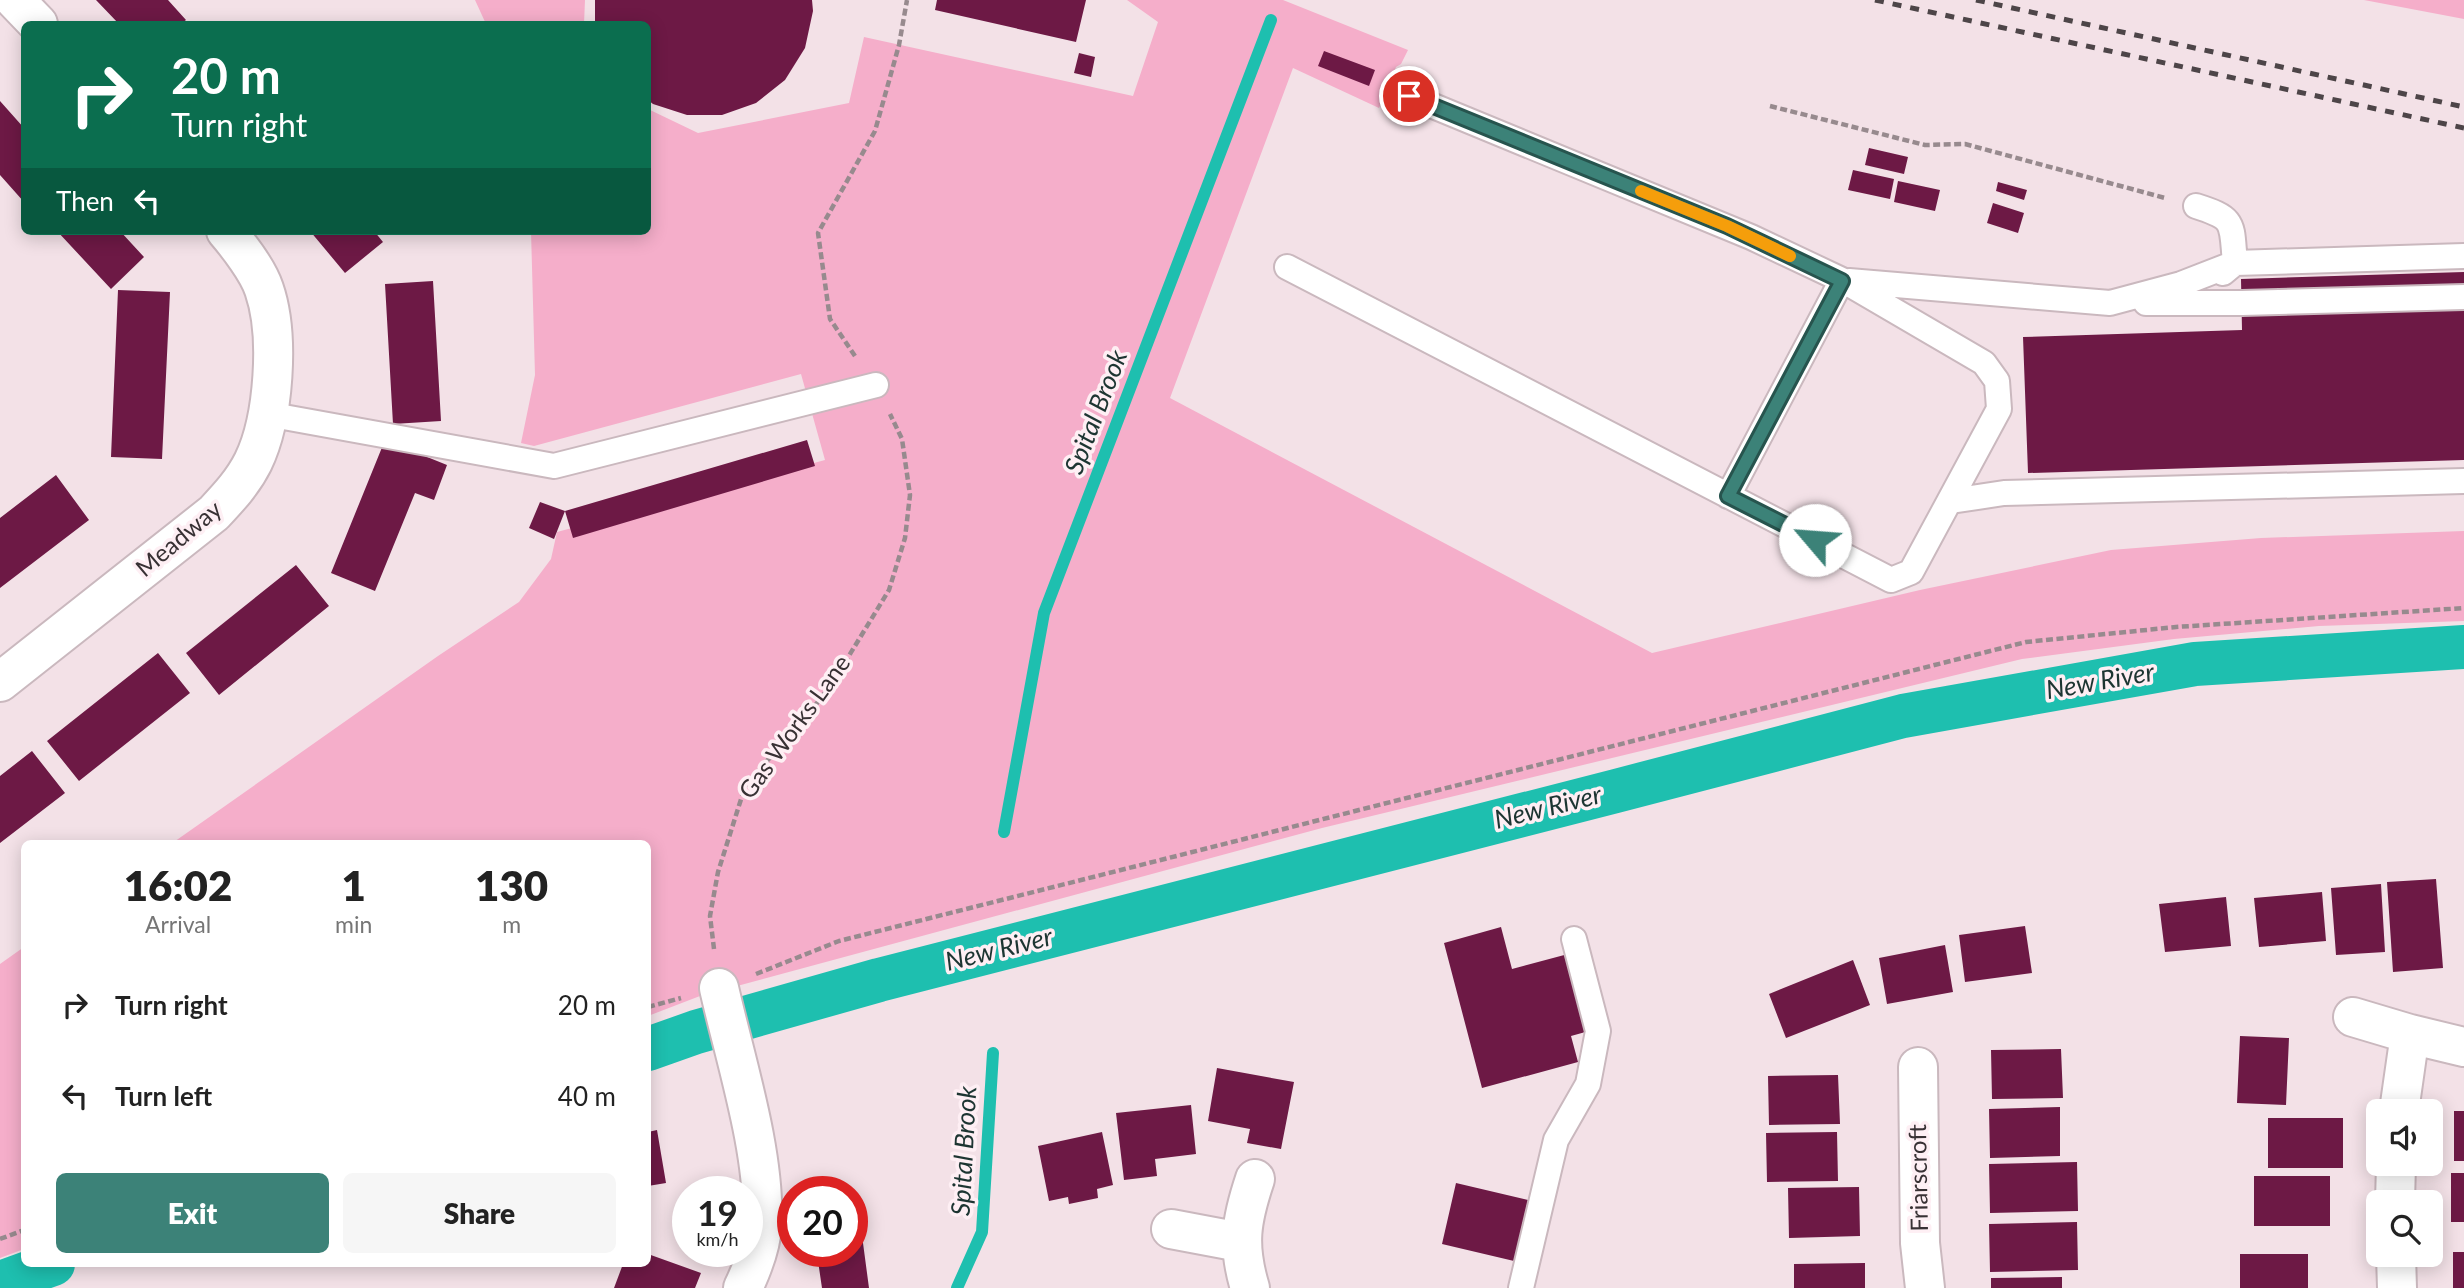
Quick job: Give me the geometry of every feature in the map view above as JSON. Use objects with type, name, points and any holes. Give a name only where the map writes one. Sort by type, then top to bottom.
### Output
[{"type":"street","points":[[15,0],[35,21]]},
{"type":"street","name":"Meadway","points":[[0,682],[214,513],[236,489],[252,464],[261,444],[267,414],[272,365],[270,312],[264,287],[229,235]]},
{"type":"street","points":[[719,988],[760,1177],[762,1229],[754,1261],[743,1288]]},
{"type":"street","points":[[2353,1017],[2464,1047]]},
{"type":"street","points":[[2401,1099],[2410,1034]]},
{"type":"street","name":"Friarscroft","points":[[1918,1067],[1920,1243],[1925,1288]]},
{"type":"street","points":[[1250,1288],[1240,1242],[1242,1223],[1255,1179]]},
{"type":"street","points":[[1171,1229],[1240,1242]]},
{"type":"street","points":[[2396,1267],[2397,1288]]},
{"type":"lane","points":[[1287,267],[1891,580],[1911,572],[1999,409],[1997,381],[1984,363],[1842,281],[1727,226],[1409,96]]},
{"type":"lane","points":[[2196,206],[2221,214],[2231,225],[2235,263]]},
{"type":"lane","points":[[2110,303],[2181,284],[2235,263],[2464,256]]},
{"type":"lane","points":[[2235,263],[2220,275],[2221,286],[2226,296],[2242,303]]},
{"type":"lane","points":[[1842,281],[2110,303],[2242,303],[2464,297]]},
{"type":"lane","points":[[1728,496],[1842,281]]},
{"type":"lane","points":[[267,414],[554,466],[876,385]]},
{"type":"lane","points":[[1951,501],[2004,493],[2464,481]]},
{"type":"lane","points":[[1521,1288],[1556,1140],[1588,1084],[1598,1031],[1574,939]]},
{"type":"path","name":"Gas Works Lane","points":[[719,988],[710,916],[718,872],[743,793],[762,766],[795,732],[833,682],[889,590],[905,538],[910,495],[902,439],[876,385],[830,318],[818,233],[875,131],[899,45],[907,0]]},
{"type":"path","points":[[1770,106],[1925,145],[1965,144],[2196,206]]},
{"type":"path","points":[[719,988],[839,942],[2026,642],[2176,627],[2464,608]]},
{"type":"path","points":[[0,1239],[21,1231]]},
{"type":"shaded area","points":[[475,0],[585,0],[584,21],[485,21]]},
{"type":"shaded area","points":[[1127,0],[1283,0],[1408,50],[1401,64],[1396,67],[1379,108],[1293,68],[1170,398],[1652,653],[1920,590],[2111,550],[2261,538],[2464,531],[2464,621],[2319,626],[2174,639],[2022,659],[1322,828],[700,996],[651,1015],[651,840],[177,840],[519,602],[551,559],[557,532],[825,460],[801,374],[534,446],[521,443],[535,375],[531,235],[651,235],[651,110],[698,133],[849,103],[864,37],[1133,96],[1158,22]]},
{"type":"shaded area","points":[[2364,0],[2464,0],[2464,19]]},
{"type":"shaded area","points":[[21,949],[21,1250],[0,1258],[0,964]]},
{"type":"building","points":[[96,0],[168,0],[186,20],[185,21],[116,21]]},
{"type":"building","points":[[595,0],[812,0],[813,11],[805,48],[785,80],[756,103],[722,115],[687,115],[651,102],[651,21],[595,21]]},
{"type":"building","points":[[937,0],[1086,0],[1076,42],[935,10]]},
{"type":"building","points":[[1324,51],[1375,70],[1369,86],[1318,66]]},
{"type":"building","points":[[1079,53],[1095,57],[1091,77],[1074,73]]},
{"type":"building","points":[[0,101],[21,125],[21,199],[0,175]]},
{"type":"building","points":[[1869,148],[1908,157],[1904,174],[1865,165]]},
{"type":"building","points":[[1853,170],[1894,179],[1890,199],[1848,190]]},
{"type":"building","points":[[1898,181],[1940,190],[1935,211],[1894,202]]},
{"type":"building","points":[[1998,182],[2027,190],[2024,200],[1996,191]]},
{"type":"building","points":[[1993,203],[2024,213],[2018,233],[1987,223]]},
{"type":"building","points":[[61,235],[124,235],[144,257],[111,289]]},
{"type":"building","points":[[313,235],[377,235],[383,242],[345,273]]},
{"type":"building","points":[[2464,272],[2464,460],[2028,473],[2023,337],[2242,330],[2241,279]]},
{"type":"building","points":[[433,281],[441,421],[393,424],[385,284]]},
{"type":"building","points":[[118,290],[170,292],[162,459],[111,457]]},
{"type":"building","points":[[385,440],[447,465],[434,500],[415,493],[375,591],[331,573]]},
{"type":"building","points":[[807,440],[815,466],[573,538],[565,511]]},
{"type":"building","points":[[56,475],[89,520],[0,588],[0,518]]},
{"type":"building","points":[[540,502],[565,511],[554,539],[529,528]]},
{"type":"building","points":[[296,565],[329,606],[219,695],[186,653]]},
{"type":"building","points":[[158,653],[190,693],[79,781],[47,741]]},
{"type":"building","points":[[32,751],[65,793],[0,843],[0,776]]},
{"type":"building","points":[[2436,879],[2443,968],[2393,972],[2387,882]]},
{"type":"building","points":[[2381,884],[2385,952],[2336,955],[2331,888]]},
{"type":"building","points":[[2322,892],[2326,941],[2259,947],[2254,898]]},
{"type":"building","points":[[2226,897],[2231,946],[2165,952],[2159,904]]},
{"type":"building","points":[[2025,926],[2032,973],[1965,982],[1959,935]]},
{"type":"building","points":[[1501,927],[1512,969],[1568,954],[1589,1031],[1571,1036],[1578,1062],[1482,1088],[1444,943]]},
{"type":"building","points":[[1945,945],[1953,992],[1887,1004],[1879,958]]},
{"type":"building","points":[[1853,960],[1870,1005],[1786,1038],[1769,994]]},
{"type":"building","points":[[2240,1036],[2289,1038],[2286,1105],[2237,1103]]},
{"type":"building","points":[[2061,1049],[2063,1098],[1992,1099],[1991,1050]]},
{"type":"building","points":[[1217,1068],[1294,1082],[1281,1149],[1247,1143],[1250,1129],[1208,1121]]},
{"type":"building","points":[[1838,1075],[1840,1124],[1769,1125],[1768,1076]]},
{"type":"building","points":[[1191,1105],[1196,1154],[1155,1159],[1157,1176],[1124,1180],[1116,1113]]},
{"type":"building","points":[[2060,1107],[2060,1156],[1990,1158],[1989,1109]]},
{"type":"building","points":[[2454,1111],[2464,1111],[2464,1161],[2454,1161]]},
{"type":"building","points":[[2268,1118],[2343,1118],[2343,1168],[2268,1168]]},
{"type":"building","points":[[657,1130],[666,1183],[651,1186],[651,1131]]},
{"type":"building","points":[[1102,1132],[1113,1185],[1097,1189],[1098,1198],[1069,1204],[1068,1197],[1049,1201],[1038,1146]]},
{"type":"building","points":[[1837,1132],[1838,1181],[1767,1182],[1766,1133]]},
{"type":"building","points":[[2077,1162],[2078,1211],[1990,1213],[1989,1164]]},
{"type":"building","points":[[2451,1173],[2464,1173],[2464,1222],[2451,1222]]},
{"type":"building","points":[[2254,1176],[2330,1176],[2330,1226],[2254,1226]]},
{"type":"building","points":[[1456,1183],[1528,1200],[1514,1261],[1442,1244]]},
{"type":"building","points":[[1859,1187],[1860,1236],[1789,1238],[1788,1188]]},
{"type":"building","points":[[2077,1222],[2078,1270],[1990,1272],[1989,1224]]},
{"type":"building","points":[[2453,1252],[2464,1252],[2464,1288],[2453,1288]]},
{"type":"building","points":[[2240,1254],[2308,1254],[2308,1288],[2240,1288]]},
{"type":"building","points":[[651,1255],[672,1263],[672,1267],[684,1267],[701,1273],[695,1288],[614,1288],[622,1267],[651,1267]]},
{"type":"building","points":[[1865,1263],[1865,1288],[1794,1288],[1794,1264]]},
{"type":"building","points":[[819,1267],[866,1267],[869,1288],[822,1288]]},
{"type":"building","points":[[2062,1277],[2062,1288],[1991,1288],[1991,1278]]},
{"type":"waterway","name":"Spital Brook","points":[[1004,832],[1044,613],[1271,20]]},
{"type":"waterway","name":"New River","points":[[651,1048],[696,1032],[879,980],[1903,716],[2195,664],[2464,647]]},
{"type":"waterway","name":"Spital Brook","points":[[957,1288],[982,1232],[993,1053]]},
{"type":"waterway","name":"New River","points":[[0,1283],[45,1267]]},
{"type":"railway","points":[[1875,0],[2464,128]]},
{"type":"railway","points":[[1976,0],[2464,107]]},
{"type":"slow traffic","points":[[1641,191],[1727,226],[1790,256]]},
{"type":"route","points":[[1409,96],[1727,226],[1842,281],[1728,496],[1815,540]]}]
